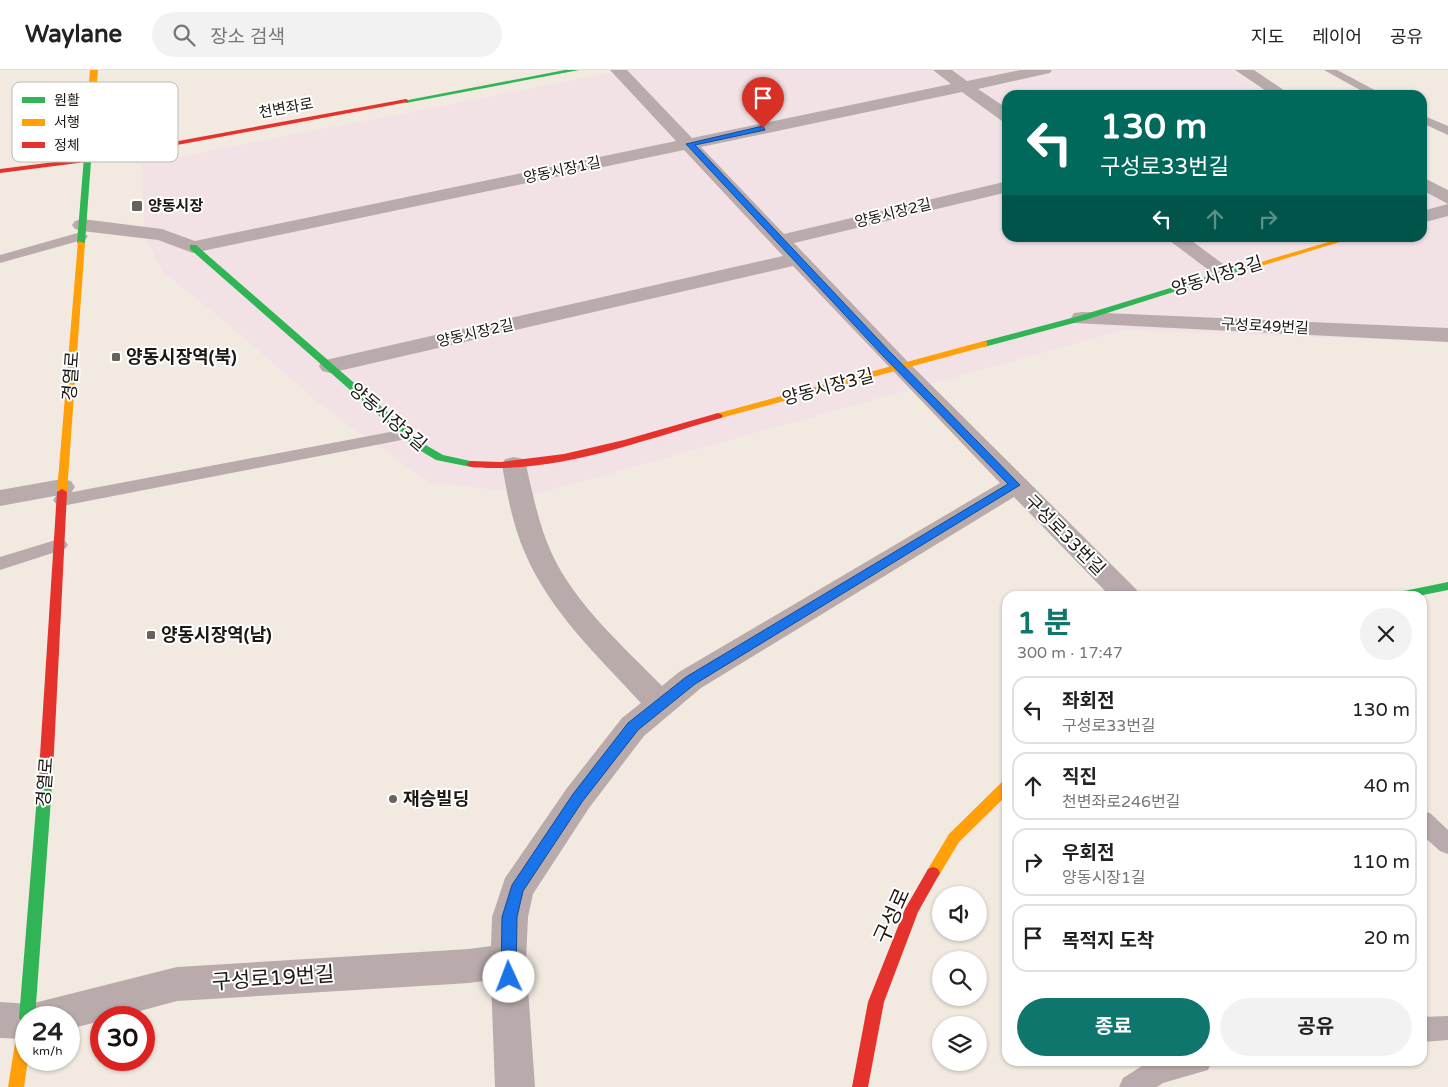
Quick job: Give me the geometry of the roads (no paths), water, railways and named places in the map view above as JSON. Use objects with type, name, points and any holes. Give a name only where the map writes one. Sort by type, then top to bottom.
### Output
[{"type":"street","name":"천변좌로","points":[[178,143],[576,70]]},
{"type":"street","name":"구성로33번길","points":[[618,70],[900,368],[1121,591]]},
{"type":"street","points":[[941,70],[1002,113]]},
{"type":"street","name":"양동시장1길","points":[[194,247],[1044,70]]},
{"type":"street","points":[[1244,70],[1276,90]]},
{"type":"street","name":"천변좌로","points":[[0,171],[70,162]]},
{"type":"street","name":"경열로","points":[[28,1006],[51,710],[62,494],[86,162]]},
{"type":"street","points":[[1427,185],[1448,198]]},
{"type":"street","name":"양동시장2길","points":[[779,241],[1002,187]]},
{"type":"street","points":[[1427,216],[1448,210]]},
{"type":"street","points":[[81,231],[162,235],[194,247],[330,366]]},
{"type":"street","points":[[1182,242],[1225,273]]},
{"type":"street","name":"양동시장3길","points":[[330,366],[406,434],[438,458],[472,464],[514,465],[549,461],[1082,318],[1225,273],[1335,242]]},
{"type":"street","name":"양동시장2길","points":[[330,366],[796,258]]},
{"type":"street","name":"구성로49번길","points":[[1082,318],[1448,335]]},
{"type":"street","points":[[514,465],[524,510],[539,555],[565,598],[661,704]]},
{"type":"street","points":[[515,1087],[508,960],[510,917],[517,889],[578,798],[627,734],[690,680],[1015,485]]},
{"type":"street","points":[[0,498],[62,494]]},
{"type":"street","points":[[1424,591],[1448,586]]},
{"type":"street","name":"구성로","points":[[860,1087],[876,1002],[912,909],[954,838],[1002,791]]},
{"type":"street","name":"구성로19번길","points":[[80,1008],[177,984],[469,966],[508,960]]},
{"type":"street","points":[[0,1020],[15,1019]]},
{"type":"street","points":[[16,1087],[19,1071]]},
{"type":"lane","points":[[1329,70],[1368,90]]},
{"type":"lane","points":[[1427,120],[1448,131]]},
{"type":"lane","points":[[0,260],[81,231]]},
{"type":"lane","points":[[62,494],[406,434]]},
{"type":"lane","points":[[0,564],[59,546]]},
{"type":"lane","points":[[1427,825],[1448,844]]},
{"type":"lane","points":[[1427,1030],[1448,1028]]},
{"type":"lane","points":[[1132,1087],[1158,1071],[1178,1066]]},
{"type":"place","name":"양동시장","points":[[137,206]]},
{"type":"place","name":"양동시장역(북)","points":[[116,357]]},
{"type":"place","name":"양동시장역(남)","points":[[151,635]]},
{"type":"place","name":"재승빌딩","points":[[393,799]]}]
